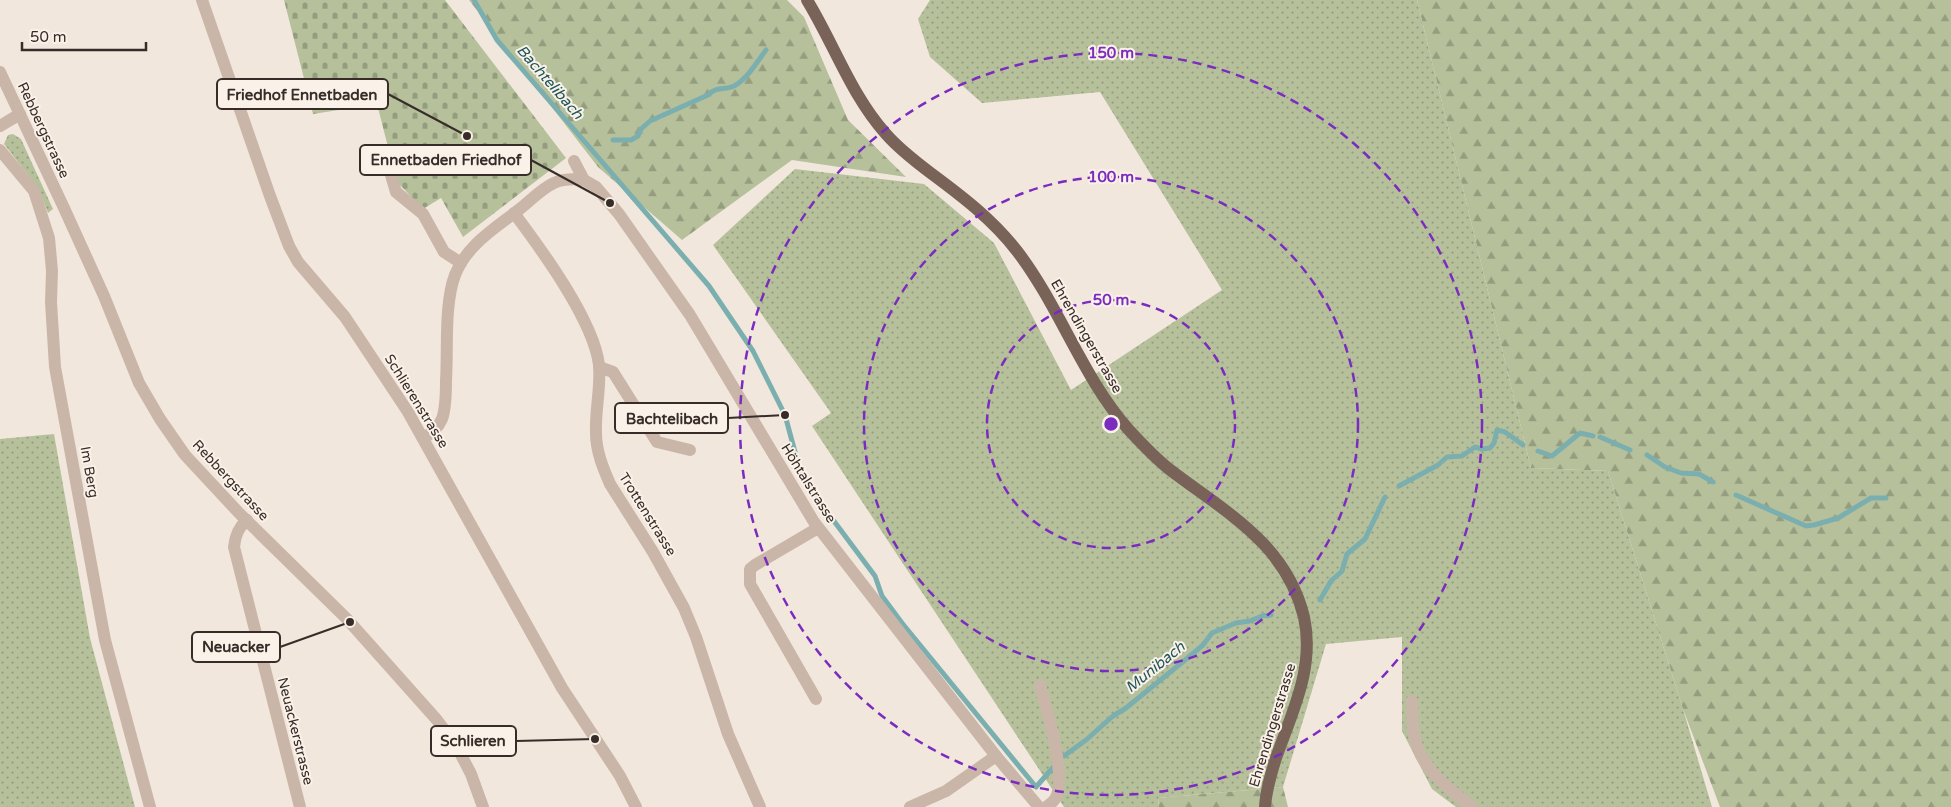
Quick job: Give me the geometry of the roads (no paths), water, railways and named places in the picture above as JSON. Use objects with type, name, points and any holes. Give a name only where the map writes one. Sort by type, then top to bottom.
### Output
[{"type":"main road","name":"Ehrendingerstrasse","points":[[807,0],[822,24],[856,93],[886,135],[987,217],[1019,254],[1031,271],[1096,385],[1124,423],[1166,467],[1248,527],[1277,558],[1289,577],[1298,596],[1307,633],[1306,661],[1298,698],[1272,771],[1265,807]]},
{"type":"street","name":"Schlierenstrasse","points":[[202,0],[289,246],[307,274],[345,317],[408,412],[562,688],[620,776],[636,807]]},
{"type":"street","name":"Rebbergstrasse","points":[[0,72],[100,288],[139,383],[160,419],[185,455],[247,520],[347,619],[437,720],[457,747],[471,774],[483,807]]},
{"type":"street","points":[[0,126],[20,114]]},
{"type":"street","name":"Im Berg","points":[[0,150],[34,191],[49,238],[55,367],[105,640],[150,807]]},
{"type":"street","points":[[386,158],[396,192],[423,214],[444,252],[461,263]]},
{"type":"street","name":"Höhtalstrasse","points":[[574,161],[584,180],[596,187],[619,214],[690,316],[818,528],[996,756],[1039,807]]},
{"type":"street","points":[[424,438],[435,431],[442,418],[446,393],[449,304],[452,285],[461,263],[479,240],[544,188],[560,180],[584,180]]},
{"type":"street","name":"Trottenstrasse","points":[[514,213],[550,264],[593,340],[599,367],[596,434],[604,470],[610,484],[667,574],[684,608],[696,637],[728,734],[760,807]]},
{"type":"street","points":[[599,367],[613,372],[657,442],[690,450]]},
{"type":"street","name":"Neuackerstrasse","points":[[247,520],[235,536],[234,548],[300,807]]},
{"type":"street","points":[[816,699],[750,584],[750,569],[818,528]]},
{"type":"street","points":[[1040,685],[1057,754],[1058,769],[1056,798],[1046,807]]},
{"type":"street","points":[[1412,701],[1414,736],[1425,764],[1438,780],[1472,807]]},
{"type":"street","points":[[910,807],[946,791],[996,756]]},
{"type":"waterway","name":"Bachtelibach","points":[[474,0],[497,40],[709,286],[753,351],[785,415],[799,467],[813,493],[875,576],[882,596],[902,623],[1036,787],[1056,764]]},
{"type":"waterway","points":[[613,140],[631,140],[638,136],[641,129],[650,121],[715,90],[734,86],[747,75],[766,50]]},
{"type":"waterway","name":"Munibach","points":[[1399,486],[1438,465],[1447,457],[1462,456],[1475,447],[1482,449],[1490,448],[1494,443],[1497,430],[1505,432],[1523,445]]},
{"type":"waterway","name":"Munibach","points":[[1538,451],[1552,456],[1580,433],[1593,436]]},
{"type":"waterway","name":"Munibach","points":[[1600,437],[1630,450]]},
{"type":"waterway","name":"Munibach","points":[[1647,455],[1665,467],[1681,473],[1699,474],[1713,482]]},
{"type":"waterway","name":"Munibach","points":[[1736,495],[1806,526],[1838,518],[1871,498],[1886,498]]},
{"type":"waterway","name":"Munibach","points":[[1320,600],[1331,581],[1342,571],[1347,554],[1365,539],[1385,497]]},
{"type":"waterway","name":"Munibach","points":[[1064,756],[1190,656],[1203,645],[1212,633],[1236,623],[1271,615]]},
{"type":"place","name":"Friedhof Ennetbaden","points":[[467,136]]},
{"type":"place","name":"Ennetbaden Friedhof","points":[[610,203]]},
{"type":"place","name":"Bachtelibach","points":[[785,415]]},
{"type":"place","name":"Neuacker","points":[[350,622]]},
{"type":"place","name":"Schlieren","points":[[595,739]]}]
